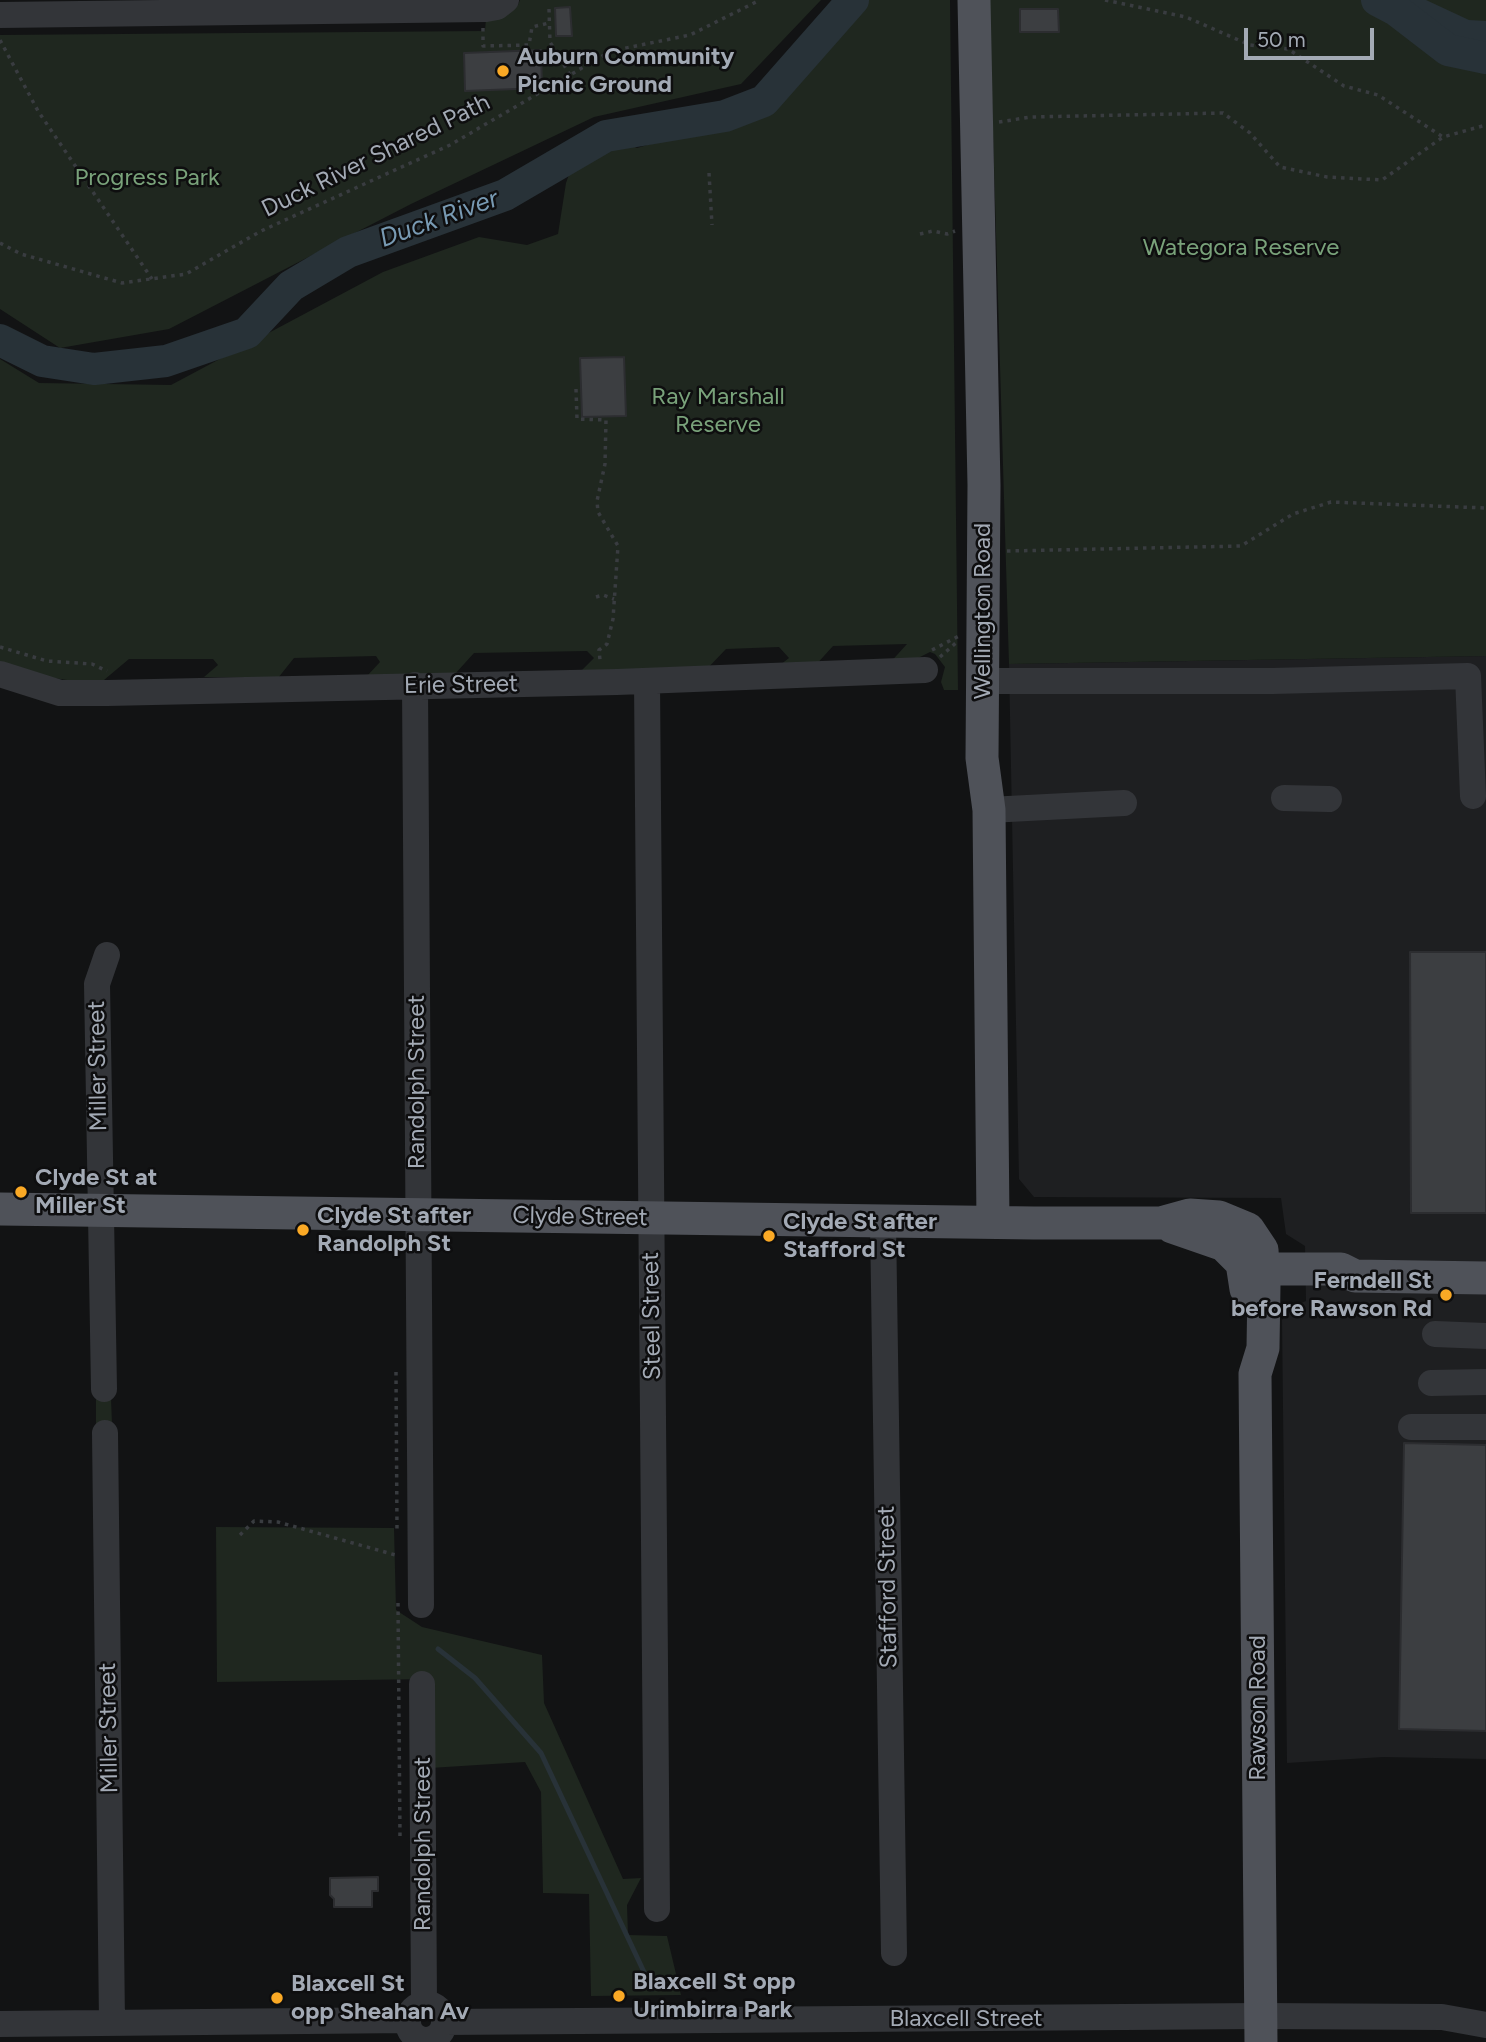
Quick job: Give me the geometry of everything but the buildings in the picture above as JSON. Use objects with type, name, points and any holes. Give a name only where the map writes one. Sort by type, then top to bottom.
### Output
[{"type":"main road","name":"Wellington Road","points":[[974,0],[984,485],[982,758],[989,810],[993,1222]]},
{"type":"main road","name":"Clyde Street","points":[[0,1209],[884,1222],[1161,1223],[1224,1245],[1254,1276]]},
{"type":"main road","points":[[1254,1276],[1340,1285],[1355,1276],[1486,1278]]},
{"type":"main road","name":"Rawson Road","points":[[1254,1276],[1246,1350],[1255,1374],[1261,2029]]},
{"type":"street","points":[[0,15],[494,4]]},
{"type":"street","name":"Erie Street","points":[[0,674],[60,693],[648,681],[925,670]]},
{"type":"street","points":[[982,681],[1272,681],[1468,676],[1473,796]]},
{"type":"street","name":"Steel Street","points":[[648,681],[657,1909]]},
{"type":"street","name":"Randolph Street","points":[[410,1608],[421,1560],[415,685]]},
{"type":"street","points":[[1284,799],[1329,799]]},
{"type":"street","points":[[989,810],[1124,803]]},
{"type":"street","name":"Miller Street","points":[[104,1389],[97,984],[107,955]]},
{"type":"street","name":"Stafford Street","points":[[884,1222],[894,1953]]},
{"type":"street","points":[[1435,1334],[1486,1336]]},
{"type":"street","points":[[1431,1383],[1486,1382]]},
{"type":"street","points":[[1411,1427],[1486,1427]]},
{"type":"street","name":"Miller Street","points":[[106,1433],[111,2022]]},
{"type":"street","name":"Randolph Street","points":[[416,2012],[422,1684]]},
{"type":"street","points":[[0,2024],[111,2022],[208,2032],[416,2012],[414,2036],[432,2035]]},
{"type":"street","name":"Blaxcell Street","points":[[432,2035],[1261,2029],[1442,2017],[1486,2025]]},
{"type":"path","name":"Duck River Shared Path","points":[[0,243],[21,254],[122,283],[186,274],[261,231],[450,145],[611,51],[690,34],[760,0]]},
{"type":"path","points":[[1105,0],[1186,17],[1250,45],[1288,49],[1344,86],[1378,95],[1443,136]]},
{"type":"path","points":[[494,4],[483,46],[529,45],[532,27],[549,23]]},
{"type":"path","points":[[549,9],[550,42],[570,75]]},
{"type":"path","points":[[0,40],[38,111],[152,279]]},
{"type":"path","points":[[977,125],[1031,117],[1105,118],[1223,113],[1250,133],[1280,167],[1327,177],[1382,180],[1443,136],[1486,125]]},
{"type":"path","points":[[709,173],[712,225]]},
{"type":"path","points":[[920,234],[933,231],[947,234],[956,230]]},
{"type":"path","points":[[576,389],[577,419],[606,420],[605,464],[597,501],[601,522],[616,539],[618,546],[610,636],[607,644],[599,650],[601,666]]},
{"type":"path","points":[[1007,551],[1241,546],[1293,514],[1331,502],[1486,508]]},
{"type":"path","points":[[596,597],[603,595],[614,599]]},
{"type":"path","points":[[0,647],[47,661],[92,664],[112,674]]},
{"type":"path","points":[[240,1535],[254,1521],[278,1521],[421,1560]]},
{"type":"path","points":[[400,1848],[397,1638],[410,1608]]},
{"type":"shaded area","points":[[1388,0],[1426,0],[1469,20],[1486,21],[1486,49],[1451,44]]},
{"type":"shaded area","points":[[1486,656],[1486,1759],[1383,1757],[1287,1763],[1282,1320],[1289,1308],[1306,1301],[1305,1246],[1286,1234],[1281,1198],[1034,1197],[1019,1179],[1009,664]]},
{"type":"green space","name":"Progress Park","points":[[520,0],[821,0],[741,84],[594,117],[411,204],[169,329],[60,348],[0,309],[0,35],[485,31],[486,18],[518,5]]},
{"type":"green space","name":"Ray Marshall Reserve","points":[[861,0],[950,0],[958,690],[944,690],[941,682],[945,667],[935,654],[930,652],[902,666],[887,666],[907,644],[833,646],[814,667],[776,668],[789,658],[779,647],[726,649],[705,671],[580,672],[594,658],[587,651],[474,653],[455,674],[367,676],[380,662],[376,656],[294,658],[278,678],[204,677],[218,665],[213,659],[129,659],[104,680],[67,680],[33,675],[0,663],[0,359],[39,383],[171,385],[383,272],[479,237],[527,245],[558,234],[566,183],[574,160],[605,146],[626,143],[637,148],[765,110]]},
{"type":"green space","name":"Wategora Reserve","points":[[989,0],[1486,0],[1486,656],[1009,664]]},
{"type":"green space","points":[[96,1398],[111,1398],[112,1424],[96,1425]]},
{"type":"green space","points":[[216,1527],[394,1528],[396,1610],[422,1627],[542,1655],[544,1703],[623,1879],[641,1878],[627,1905],[628,1935],[667,1936],[681,1995],[591,1996],[589,1894],[543,1893],[541,1792],[525,1762],[430,1768],[427,1679],[217,1682]]},
{"type":"waterway","name":"Duck River","points":[[0,340],[42,361],[94,369],[166,361],[247,333],[291,286],[348,252],[505,195],[606,136],[725,116],[764,101],[853,0]]},
{"type":"waterway","name":"Duck River","points":[[1377,0],[1396,10],[1448,50],[1486,58]]},
{"type":"waterway","points":[[438,1649],[475,1678],[541,1753],[652,1989]]},
{"type":"place","name":"Auburn Community Picnic Ground","points":[[503,71]]},
{"type":"place","name":"Clyde St at Miller St","points":[[21,1192]]},
{"type":"place","name":"Clyde St after Randolph St","points":[[303,1230]]},
{"type":"place","name":"Clyde St after Stafford St","points":[[769,1236]]},
{"type":"place","name":"Ferndell St before Rawson Rd","points":[[1446,1295]]},
{"type":"place","name":"Blaxcell St opp Urimbirra Park","points":[[619,1996]]},
{"type":"place","name":"Blaxcell St opp Sheahan Av","points":[[277,1998]]}]
